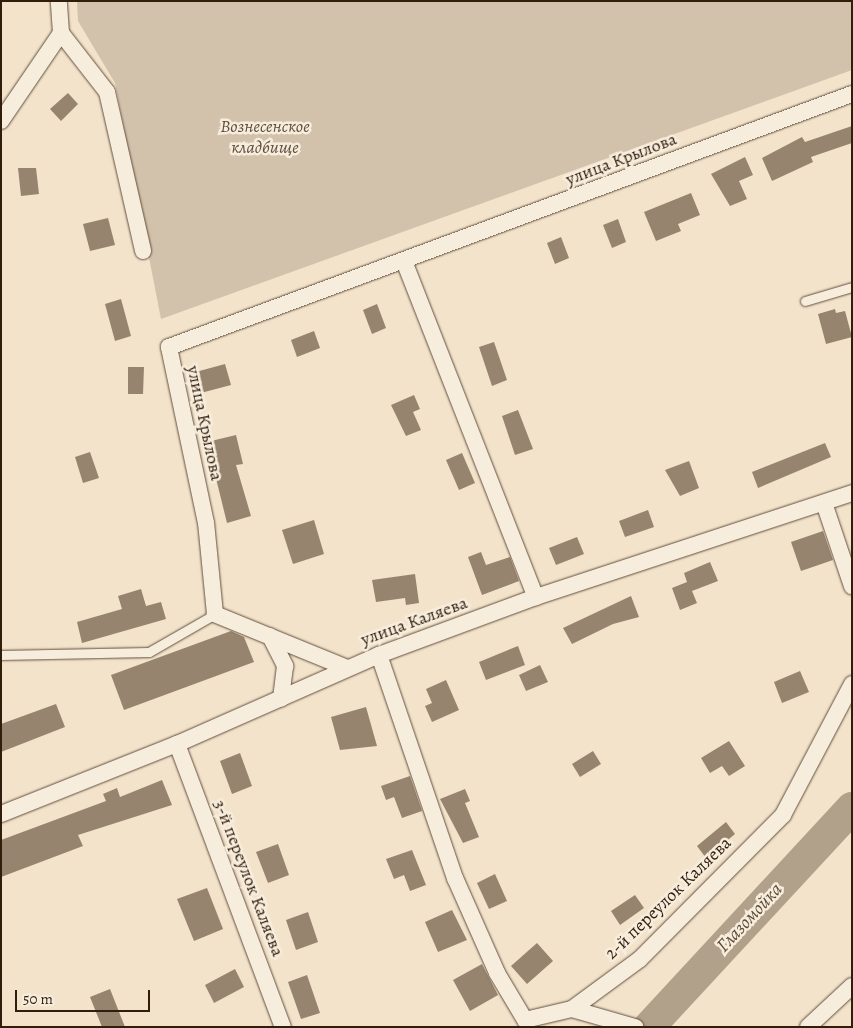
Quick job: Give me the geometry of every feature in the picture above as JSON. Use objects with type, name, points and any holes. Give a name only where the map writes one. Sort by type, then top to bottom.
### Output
[{"type":"street","points":[[59,1],[61,33],[108,92],[143,251]]},
{"type":"street","points":[[1,121],[61,33]]},
{"type":"street","name":"улица Крылова","points":[[215,614],[206,523],[169,347],[852,94]]},
{"type":"street","points":[[404,261],[536,597]]},
{"type":"street","name":"улица Каляева","points":[[1,814],[177,744],[379,655],[536,597],[852,494]]},
{"type":"street","points":[[824,503],[852,586]]},
{"type":"street","points":[[215,614],[347,668]]},
{"type":"street","points":[[270,636],[285,666],[281,699]]},
{"type":"street","name":"2-й переулок Каляева","points":[[379,655],[455,878],[497,973],[525,1020],[572,1009],[640,959],[783,815],[852,684]]},
{"type":"street","name":"3-й переулок Каляева","points":[[177,744],[283,1027]]},
{"type":"street","points":[[808,1027],[852,986]]},
{"type":"street","points":[[572,1009],[633,1026]]},
{"type":"lane","points":[[805,301],[852,286]]},
{"type":"lane","points":[[1,655],[149,652],[215,614]]},
{"type":"green space","name":"Вознесенское кладбище","points":[[77,1],[852,1],[852,70],[161,319],[115,83],[78,21]]},
{"type":"building","points":[[68,93],[78,104],[61,121],[50,109]]},
{"type":"building","points":[[852,126],[852,143],[811,157],[813,162],[772,181],[762,158],[802,137],[805,142]]},
{"type":"building","points":[[745,157],[753,175],[739,181],[747,199],[730,206],[711,174]]},
{"type":"building","points":[[18,168],[36,168],[39,194],[21,196]]},
{"type":"building","points":[[691,193],[700,215],[678,224],[681,231],[656,241],[644,212]]},
{"type":"building","points":[[108,218],[115,245],[90,251],[83,224]]},
{"type":"building","points":[[618,219],[626,242],[612,248],[603,225]]},
{"type":"building","points":[[561,237],[569,258],[555,264],[547,243]]},
{"type":"building","points":[[121,299],[131,336],[115,341],[105,304]]},
{"type":"building","points":[[377,304],[386,328],[372,334],[363,310]]},
{"type":"building","points":[[835,309],[836,313],[845,311],[852,337],[826,344],[818,314]]},
{"type":"building","points":[[314,331],[320,348],[297,357],[291,340]]},
{"type":"building","points":[[494,342],[507,380],[492,386],[479,347]]},
{"type":"building","points":[[225,364],[231,385],[197,394],[192,373]]},
{"type":"building","points":[[128,367],[144,367],[143,394],[128,394]]},
{"type":"building","points":[[414,395],[420,409],[413,412],[421,430],[406,436],[391,405]]},
{"type":"building","points":[[518,410],[533,449],[515,455],[502,416]]},
{"type":"building","points":[[236,435],[243,464],[236,465],[251,516],[227,523],[207,442]]},
{"type":"building","points":[[825,443],[831,457],[758,488],[752,472]]},
{"type":"building","points":[[90,452],[99,478],[83,483],[75,457]]},
{"type":"building","points":[[462,453],[475,483],[459,490],[446,460]]},
{"type":"building","points":[[689,461],[699,488],[680,496],[665,470]]},
{"type":"building","points":[[648,510],[654,527],[625,537],[619,521]]},
{"type":"building","points":[[314,520],[324,554],[293,564],[282,530]]},
{"type":"building","points":[[823,531],[833,560],[801,571],[791,542]]},
{"type":"building","points":[[577,537],[584,554],[556,565],[549,548]]},
{"type":"building","points":[[481,552],[486,565],[510,557],[519,581],[482,595],[468,557]]},
{"type":"building","points":[[710,562],[718,581],[692,591],[697,603],[680,610],[672,588],[687,582],[684,573]]},
{"type":"building","points":[[415,574],[419,603],[406,605],[405,598],[376,602],[372,580]]},
{"type":"building","points":[[141,589],[146,606],[161,602],[166,619],[82,643],[77,622],[122,609],[118,596]]},
{"type":"building","points":[[631,596],[639,617],[613,624],[572,644],[563,628]]},
{"type":"building","points":[[231,631],[244,637],[254,662],[124,710],[111,675]]},
{"type":"building","points":[[518,646],[525,665],[486,680],[479,662]]},
{"type":"building","points":[[540,665],[548,682],[526,691],[519,675]]},
{"type":"building","points":[[800,671],[809,692],[782,703],[774,682]]},
{"type":"building","points":[[446,680],[459,710],[432,722],[425,706],[432,703],[426,689]]},
{"type":"building","points":[[56,704],[65,727],[1,752],[1,724]]},
{"type":"building","points":[[366,707],[377,746],[340,750],[331,717]]},
{"type":"building","points":[[729,741],[745,766],[729,776],[722,766],[710,773],[701,758]]},
{"type":"building","points":[[593,751],[601,764],[580,777],[572,764]]},
{"type":"building","points":[[240,753],[252,786],[232,794],[220,761]]},
{"type":"building","points":[[410,776],[422,811],[402,818],[394,797],[386,800],[381,786]]},
{"type":"building","points":[[162,780],[172,805],[78,835],[83,846],[1,877],[1,840],[106,801],[103,794],[117,788],[120,797]]},
{"type":"building","points":[[465,789],[470,801],[465,803],[479,837],[463,843],[440,799]]},
{"type":"building","points":[[726,822],[735,834],[706,858],[697,846]]},
{"type":"building","points":[[278,844],[289,875],[268,883],[256,852]]},
{"type":"building","points":[[412,850],[426,885],[410,891],[404,875],[394,879],[386,859]]},
{"type":"building","points":[[495,874],[507,901],[489,909],[477,883]]},
{"type":"building","points":[[207,888],[223,929],[194,941],[177,899]]},
{"type":"building","points":[[635,895],[644,908],[620,925],[611,911]]},
{"type":"building","points":[[452,910],[467,940],[438,952],[425,922]]},
{"type":"building","points":[[308,912],[318,942],[296,950],[286,920]]},
{"type":"building","points":[[537,943],[553,961],[527,984],[511,966]]},
{"type":"building","points":[[482,964],[498,995],[470,1011],[453,980]]},
{"type":"building","points":[[235,969],[244,987],[214,1003],[205,985]]},
{"type":"building","points":[[307,975],[320,1013],[301,1019],[288,982]]},
{"type":"building","points":[[110,989],[125,1027],[102,1027],[90,997]]},
{"type":"waterway","name":"Глазомойка","points":[[649,1027],[852,808]]}]
